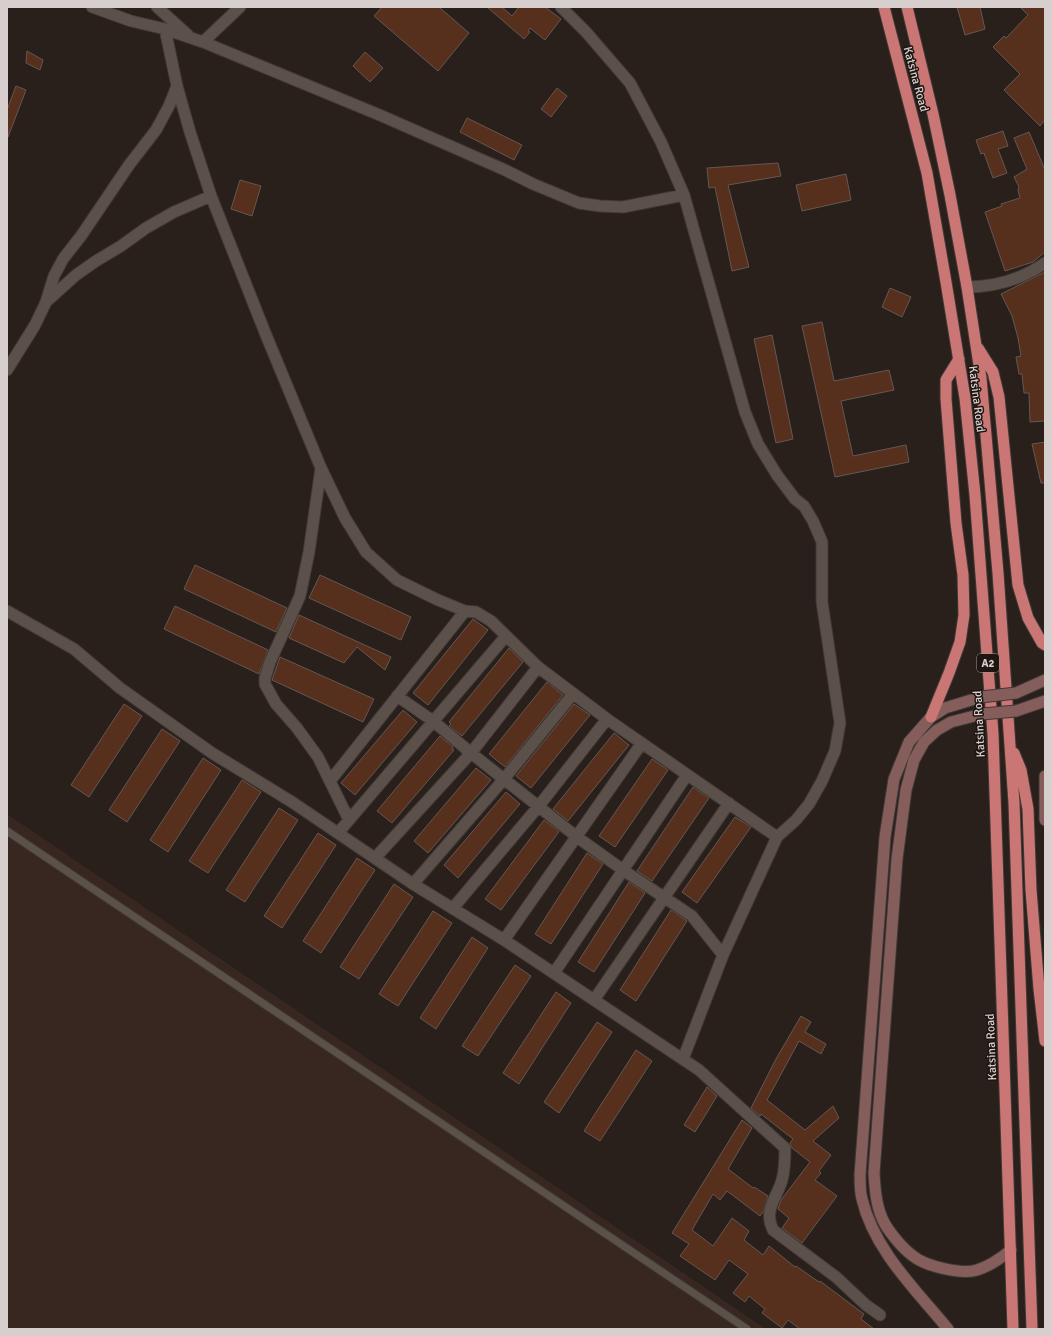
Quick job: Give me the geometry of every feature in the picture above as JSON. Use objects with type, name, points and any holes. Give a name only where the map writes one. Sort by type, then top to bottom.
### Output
[{"type":"highway","name":"Katsina Road","points":[[884,7],[927,173],[965,398],[975,495],[993,734],[1013,1329]]},
{"type":"highway","name":"Katsina Road","points":[[907,7],[950,196],[967,286],[981,378],[998,573],[1014,811],[1032,1329]]},
{"type":"highway","points":[[975,344],[994,372],[999,397],[1018,585],[1028,618],[1042,643],[1045,645]]},
{"type":"highway","points":[[931,717],[960,642],[964,615],[963,575],[956,523],[946,399],[946,380],[959,359]]},
{"type":"highway","points":[[1010,745],[1021,770],[1028,808],[1031,890],[1045,1041]]},
{"type":"main road","points":[[948,1329],[884,1249],[869,1222],[861,1198],[860,1175],[885,837],[894,779],[909,742],[931,717],[945,708],[981,697],[1016,692],[1045,680]]},
{"type":"main road","points":[[1011,1250],[996,1262],[976,1271],[960,1272],[933,1265],[913,1257],[896,1239],[882,1220],[876,1199],[874,1173],[897,859],[906,790],[914,760],[924,742],[937,730],[951,722],[982,714],[1016,711],[1045,701]]},
{"type":"main road","points":[[1045,776],[1045,820]]},
{"type":"street","points":[[92,7],[131,21],[165,29],[203,42],[382,116],[505,170],[533,184],[579,203],[623,207],[684,195]]},
{"type":"street","points":[[157,7],[192,39]]},
{"type":"street","points":[[203,42],[240,7]]},
{"type":"street","points":[[561,7],[586,32],[630,83],[662,142],[684,195],[745,412],[758,444],[777,475],[796,499],[804,506],[813,521],[822,542],[822,602],[840,723],[835,751],[822,781],[809,804],[796,820],[777,837],[723,954],[683,1060]]},
{"type":"street","points":[[165,29],[177,86],[211,196],[263,328],[321,468],[345,518],[366,552],[397,580],[465,611],[476,612],[491,621],[538,667],[573,694],[777,837]]},
{"type":"street","points":[[7,370],[35,325],[46,302],[54,276],[63,259],[81,236],[124,172],[156,130],[169,106],[177,86]]},
{"type":"street","points":[[46,302],[76,275],[146,228],[174,212],[211,196]]},
{"type":"street","points":[[967,286],[982,287],[1007,282],[1045,264]]},
{"type":"street","points":[[321,468],[309,552],[300,596],[270,662],[265,678],[272,698],[318,758],[349,820]]},
{"type":"street","points":[[7,611],[74,649],[120,688],[212,754],[292,802],[413,884],[504,940],[699,1070],[785,1148],[783,1178],[769,1215],[770,1224],[774,1230],[836,1277],[866,1305],[880,1315]]},
{"type":"street","points":[[330,780],[465,611]]},
{"type":"street","points":[[338,833],[506,636]]},
{"type":"street","points":[[375,858],[471,753],[538,667]]},
{"type":"street","points":[[413,884],[504,779],[573,694]]},
{"type":"street","points":[[397,696],[433,721],[577,837],[692,916],[723,954]]},
{"type":"street","points":[[453,908],[538,807],[607,719]]},
{"type":"street","points":[[504,940],[642,743]]},
{"type":"street","points":[[554,974],[687,774]]},
{"type":"street","points":[[594,1000],[729,803]]},
{"type":"lane","points":[[7,831],[747,1329]]},
{"type":"shaded area","points":[[7,814],[44,839],[766,1329],[7,1329]]},
{"type":"building","points":[[382,7],[439,7],[469,33],[438,71],[374,16]]},
{"type":"building","points":[[487,7],[502,7],[512,16],[519,7],[545,7],[561,19],[545,40],[530,28],[528,31],[530,32],[524,39]]},
{"type":"building","points":[[957,7],[980,7],[985,29],[965,35]]},
{"type":"building","points":[[1020,7],[1045,7],[1045,120],[1040,126],[1004,90],[1020,74],[993,47],[1004,36],[1006,38],[1028,15]]},
{"type":"building","points":[[27,51],[43,60],[40,70],[26,63]]},
{"type":"building","points":[[365,52],[383,68],[370,82],[353,66]]},
{"type":"building","points":[[16,86],[26,90],[8,137],[7,110]]},
{"type":"building","points":[[557,88],[567,96],[551,117],[541,109]]},
{"type":"building","points":[[467,118],[522,145],[514,160],[460,132]]},
{"type":"building","points":[[1003,131],[1008,146],[998,149],[1007,173],[993,178],[984,153],[981,154],[976,140]]},
{"type":"building","points":[[1029,132],[1045,170],[1045,252],[1033,262],[1005,271],[985,212],[1002,206],[1001,204],[1020,198],[1018,190],[1019,187],[1014,177],[1027,169],[1014,138]]},
{"type":"building","points":[[778,163],[781,176],[728,185],[749,267],[732,271],[715,187],[709,188],[707,168]]},
{"type":"building","points":[[846,174],[851,200],[802,211],[796,185]]},
{"type":"building","points":[[240,180],[261,186],[252,216],[231,209]]},
{"type":"building","points":[[1045,272],[1045,421],[1030,422],[1029,393],[1024,393],[1022,374],[1019,374],[1016,357],[1021,356],[1018,338],[1012,316],[1001,294]]},
{"type":"building","points":[[890,288],[911,297],[902,317],[882,307]]},
{"type":"building","points":[[822,322],[834,381],[889,370],[894,390],[841,401],[853,456],[906,445],[909,462],[835,477],[802,326]]},
{"type":"building","points":[[772,335],[793,439],[776,443],[754,339]]},
{"type":"building","points":[[1045,442],[1045,483],[1041,483],[1032,444]]},
{"type":"building","points":[[195,565],[287,608],[276,632],[184,589]]},
{"type":"building","points":[[320,575],[411,617],[401,640],[309,598]]},
{"type":"building","points":[[175,606],[268,650],[259,674],[164,629]]},
{"type":"building","points":[[299,615],[391,657],[385,670],[357,647],[344,663],[289,638]]},
{"type":"building","points":[[473,619],[488,630],[428,705],[413,693]]},
{"type":"building","points":[[509,648],[523,662],[462,736],[449,726],[451,724],[449,722]]},
{"type":"building","points":[[280,657],[374,699],[363,722],[272,680]]},
{"type":"building","points":[[547,682],[563,695],[505,767],[489,754]]},
{"type":"building","points":[[124,704],[142,716],[89,797],[71,785]]},
{"type":"building","points":[[574,704],[590,715],[531,788],[516,776]]},
{"type":"building","points":[[403,710],[417,722],[355,795],[341,783]]},
{"type":"building","points":[[162,729],[180,741],[127,822],[109,810]]},
{"type":"building","points":[[614,733],[629,745],[568,821],[553,809]]},
{"type":"building","points":[[440,736],[453,747],[452,749],[454,750],[392,823],[377,811]]},
{"type":"building","points":[[203,758],[221,770],[168,852],[150,840]]},
{"type":"building","points":[[652,759],[668,770],[615,847],[599,836]]},
{"type":"building","points":[[476,768],[491,780],[428,853],[414,841]]},
{"type":"building","points":[[242,780],[261,792],[208,873],[189,861]]},
{"type":"building","points":[[693,787],[709,798],[652,881],[637,871]]},
{"type":"building","points":[[506,792],[520,804],[458,878],[444,865]]},
{"type":"building","points":[[279,808],[298,820],[245,902],[226,890]]},
{"type":"building","points":[[735,817],[751,827],[697,903],[682,892]]},
{"type":"building","points":[[544,820],[559,831],[501,910],[485,899]]},
{"type":"building","points":[[318,833],[336,845],[282,928],[264,916]]},
{"type":"building","points":[[587,853],[603,864],[551,944],[535,934]]},
{"type":"building","points":[[357,858],[375,870],[321,953],[303,941]]},
{"type":"building","points":[[629,882],[645,893],[594,972],[578,962]]},
{"type":"building","points":[[394,884],[413,897],[359,979],[340,967]]},
{"type":"building","points":[[671,910],[687,921],[636,1001],[620,990]]},
{"type":"building","points":[[433,911],[452,923],[398,1006],[379,994]]},
{"type":"building","points":[[472,937],[488,948],[436,1029],[420,1018]]},
{"type":"building","points":[[515,965],[531,976],[478,1056],[462,1046]]},
{"type":"building","points":[[556,992],[571,1003],[519,1084],[503,1073]]},
{"type":"building","points":[[801,1016],[811,1022],[805,1032],[826,1044],[821,1054],[799,1041],[767,1100],[805,1130],[833,1106],[839,1118],[813,1141],[831,1155],[819,1171],[821,1173],[815,1180],[837,1196],[802,1243],[782,1228],[789,1218],[778,1209],[781,1200],[810,1162],[792,1148],[790,1143],[793,1139],[751,1108],[776,1059]]},
{"type":"building","points":[[597,1022],[612,1032],[559,1113],[544,1102]]},
{"type":"building","points":[[636,1050],[652,1061],[600,1141],[584,1131]]},
{"type":"building","points":[[707,1087],[717,1096],[695,1132],[684,1125]]},
{"type":"building","points":[[742,1120],[752,1128],[728,1169],[753,1188],[754,1187],[768,1196],[763,1212],[760,1216],[727,1191],[720,1200],[713,1194],[692,1230],[713,1246],[732,1218],[749,1231],[744,1240],[763,1255],[769,1246],[795,1267],[796,1266],[819,1282],[820,1281],[864,1314],[861,1319],[874,1329],[800,1329],[788,1320],[782,1328],[762,1313],[765,1309],[749,1296],[745,1302],[733,1293],[748,1274],[729,1260],[715,1280],[680,1256],[689,1244],[672,1233]]}]
